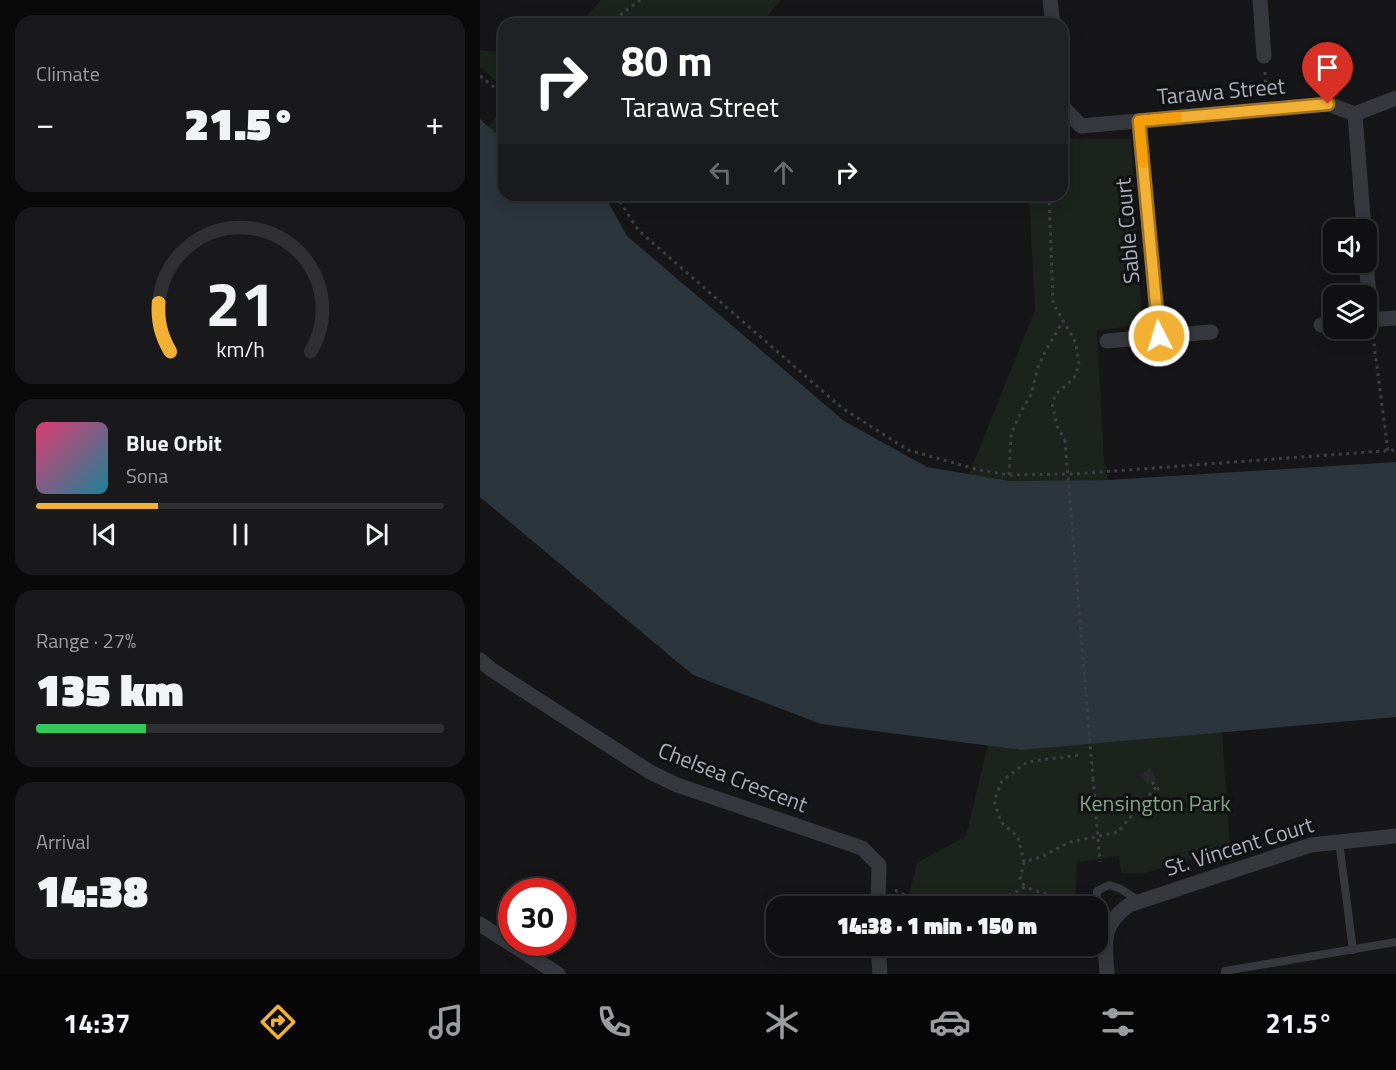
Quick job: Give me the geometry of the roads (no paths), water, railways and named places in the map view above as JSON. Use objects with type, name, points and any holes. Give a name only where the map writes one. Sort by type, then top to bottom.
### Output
[{"type":"street","points":[[1050,0],[1052,18]]},
{"type":"street","points":[[1260,0],[1264,56]]},
{"type":"street","points":[[1363,219],[1355,114],[1396,98]]},
{"type":"street","name":"Tarawa Street","points":[[1068,112],[1082,126],[1328,104],[1355,114]]},
{"type":"street","name":"Sable Court","points":[[1139,121],[1159,336]]},
{"type":"street","points":[[1377,319],[1396,318]]},
{"type":"street","points":[[1107,341],[1211,332]]},
{"type":"street","name":"Chelsea Crescent","points":[[480,660],[650,772],[677,784],[862,848],[879,865],[878,896]]},
{"type":"street","name":"St. Vincent Court","points":[[1108,919],[1139,901],[1311,845],[1396,836]]},
{"type":"street","points":[[480,924],[558,974]]},
{"type":"street","points":[[879,956],[880,974]]},
{"type":"street","points":[[1106,956],[1107,974]]},
{"type":"lane","points":[[1339,841],[1353,950]]},
{"type":"lane","points":[[1097,896],[1097,891],[1109,885],[1139,901]]},
{"type":"lane","points":[[1225,974],[1225,971],[1396,942]]},
{"type":"park label","name":"Kensington Park","points":[[1155,803]]}]
